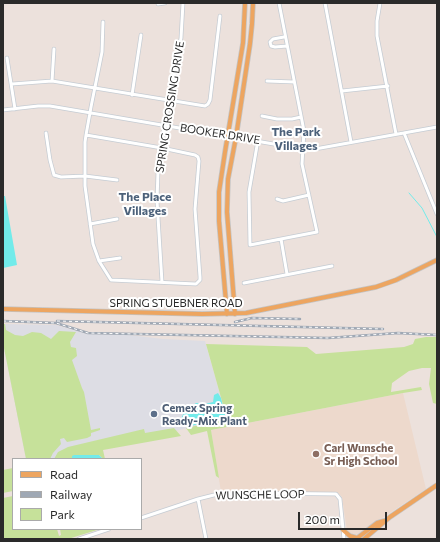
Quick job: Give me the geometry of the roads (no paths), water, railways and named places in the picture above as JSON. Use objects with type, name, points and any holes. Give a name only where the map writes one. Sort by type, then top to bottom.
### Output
[{"type":"main road","points":[[227,314],[219,221],[219,194],[240,62],[245,24],[245,3]]},
{"type":"main road","points":[[235,314],[227,212],[228,179],[247,63],[253,3]]},
{"type":"main road","points":[[240,62],[247,63]]},
{"type":"main road","points":[[219,194],[228,194]]},
{"type":"main road","points":[[222,250],[229,249]]},
{"type":"main road","name":"SPRING STUEBNER ROAD","points":[[3,309],[235,314],[264,310],[376,287],[396,280],[437,260]]},
{"type":"main road","points":[[364,539],[384,521],[437,485]]},
{"type":"main road","points":[[343,530],[350,536],[357,538],[377,523],[384,521]]},
{"type":"street","points":[[158,4],[165,3]]},
{"type":"street","name":"SPRING CROSSING DRIVE","points":[[162,282],[157,201],[158,171],[181,38],[183,3]]},
{"type":"street","points":[[258,140],[249,192],[250,245],[317,232],[302,164],[304,131],[284,37],[279,3]]},
{"type":"street","points":[[325,3],[351,142]]},
{"type":"street","points":[[380,3],[377,21],[377,36],[388,86],[396,134]]},
{"type":"street","points":[[12,84],[52,81],[205,106],[210,100],[220,16]]},
{"type":"street","points":[[86,135],[162,148],[198,157],[199,161],[195,209],[200,277],[196,284],[111,280],[99,261],[93,244],[85,176],[86,135],[102,52],[102,22]]},
{"type":"street","points":[[132,95],[141,35]]},
{"type":"street","points":[[284,37],[273,39],[270,42],[271,46],[287,46]]},
{"type":"street","points":[[52,81],[54,49]]},
{"type":"street","points":[[7,58],[15,109]]},
{"type":"street","points":[[267,81],[294,82]]},
{"type":"street","points":[[342,91],[388,86]]},
{"type":"street","name":"BOOKER DRIVE","points":[[3,110],[50,106],[315,149],[437,127]]},
{"type":"street","points":[[262,116],[277,118],[301,117]]},
{"type":"street","points":[[46,133],[54,175],[61,177],[85,176],[117,180]]},
{"type":"street","points":[[404,133],[437,214]]},
{"type":"street","points":[[277,199],[283,201],[309,195]]},
{"type":"street","points":[[90,224],[117,219]]},
{"type":"street","points":[[281,239],[287,274]]},
{"type":"street","points":[[99,261],[120,258]]},
{"type":"street","points":[[244,283],[332,266]]},
{"type":"street","name":"WUNSCHE LOOP","points":[[142,518],[198,499],[225,493],[336,494],[340,499],[344,539]]},
{"type":"street","points":[[198,499],[206,539]]},
{"type":"street","points":[[79,539],[106,530]]},
{"type":"water","points":[[3,196],[5,196],[17,265],[3,268]]},
{"type":"water","points":[[218,393],[221,398],[225,418],[186,427],[181,425],[180,421],[187,406],[192,406],[196,403],[205,404],[213,402],[214,395]]},
{"type":"water","points":[[99,455],[102,458],[72,458],[72,456]]},
{"type":"waterway","points":[[409,193],[422,208],[437,237]]},
{"type":"railway","points":[[235,322],[252,318],[300,319]]},
{"type":"railway","points":[[3,321],[56,323],[88,333],[328,338],[398,333],[437,335]]},
{"type":"railway","points":[[57,321],[383,329]]},
{"type":"place","name":"Cemex Spring Ready-Mix Plant","points":[[154,414]]},
{"type":"place","name":"Carl Wunsche Sr High School","points":[[316,454]]},
{"type":"district","name":"The Park Villages","points":[[296,139]]},
{"type":"district","name":"The Place Villages","points":[[145,204]]}]
